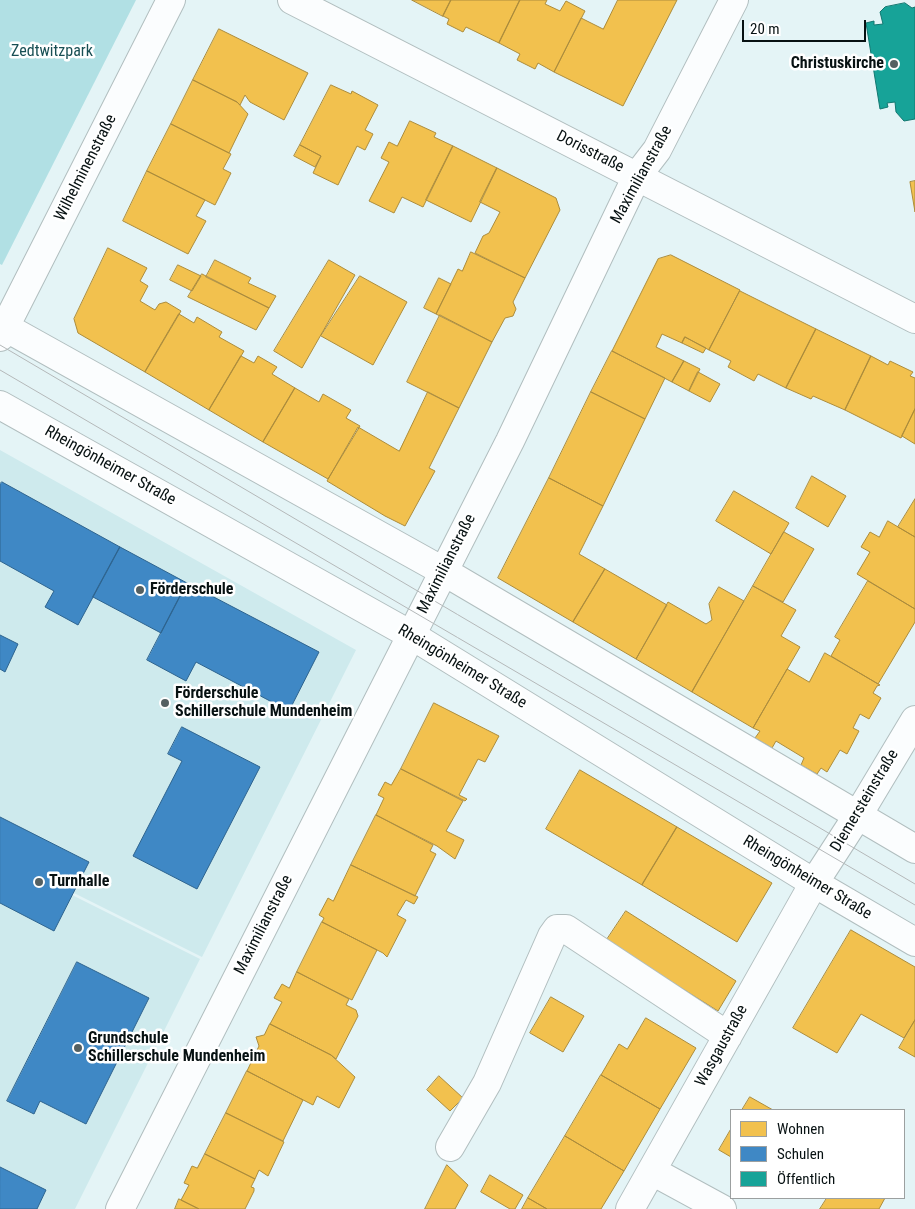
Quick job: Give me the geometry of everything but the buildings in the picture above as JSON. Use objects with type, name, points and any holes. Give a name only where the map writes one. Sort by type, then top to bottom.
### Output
[{"type":"street","name":"Wilhelminenstraße","points":[[2,328],[171,0]]},
{"type":"street","name":"Dorisstraße","points":[[292,0],[915,319]]},
{"type":"street","name":"Maximilianstraße","points":[[120,1209],[510,440],[637,176],[657,150],[734,0]]},
{"type":"street","points":[[2,328],[443,571],[915,849]]},
{"type":"street","name":"Rheingönheimer Straße","points":[[0,405],[411,635],[814,883],[915,942]]},
{"type":"street","name":"Diemersteinstraße","points":[[814,883],[858,815],[915,720]]},
{"type":"street","name":"Wasgaustraße","points":[[630,1209],[814,883]]},
{"type":"street","points":[[450,1147],[487,1083],[552,936],[557,929],[566,929],[728,1036]]},
{"type":"street","points":[[652,1171],[722,1209]]},
{"type":"shaded area","name":"Förderschule Schillerschule Mundenheim","points":[[0,450],[356,650],[202,957],[0,856]]},
{"type":"shaded area","name":"Grundschule Schillerschule Mundenheim","points":[[0,859],[200,959],[75,1209],[0,1209]]},
{"type":"green space","name":"Zedtwitzpark","points":[[0,0],[136,0],[2,265],[0,264]]},
{"type":"tram line","points":[[0,345],[915,884]]},
{"type":"tram line","points":[[0,370],[915,905]]},
{"type":"place","name":"Christuskirche","points":[[894,64]]},
{"type":"place","name":"Förderschule","points":[[140,590]]},
{"type":"place","name":"Förderschule Schillerschule Mundenheim","points":[[165,703]]},
{"type":"place","name":"Turnhalle","points":[[39,882]]},
{"type":"place","name":"Grundschule Schillerschule Mundenheim","points":[[78,1048]]}]
